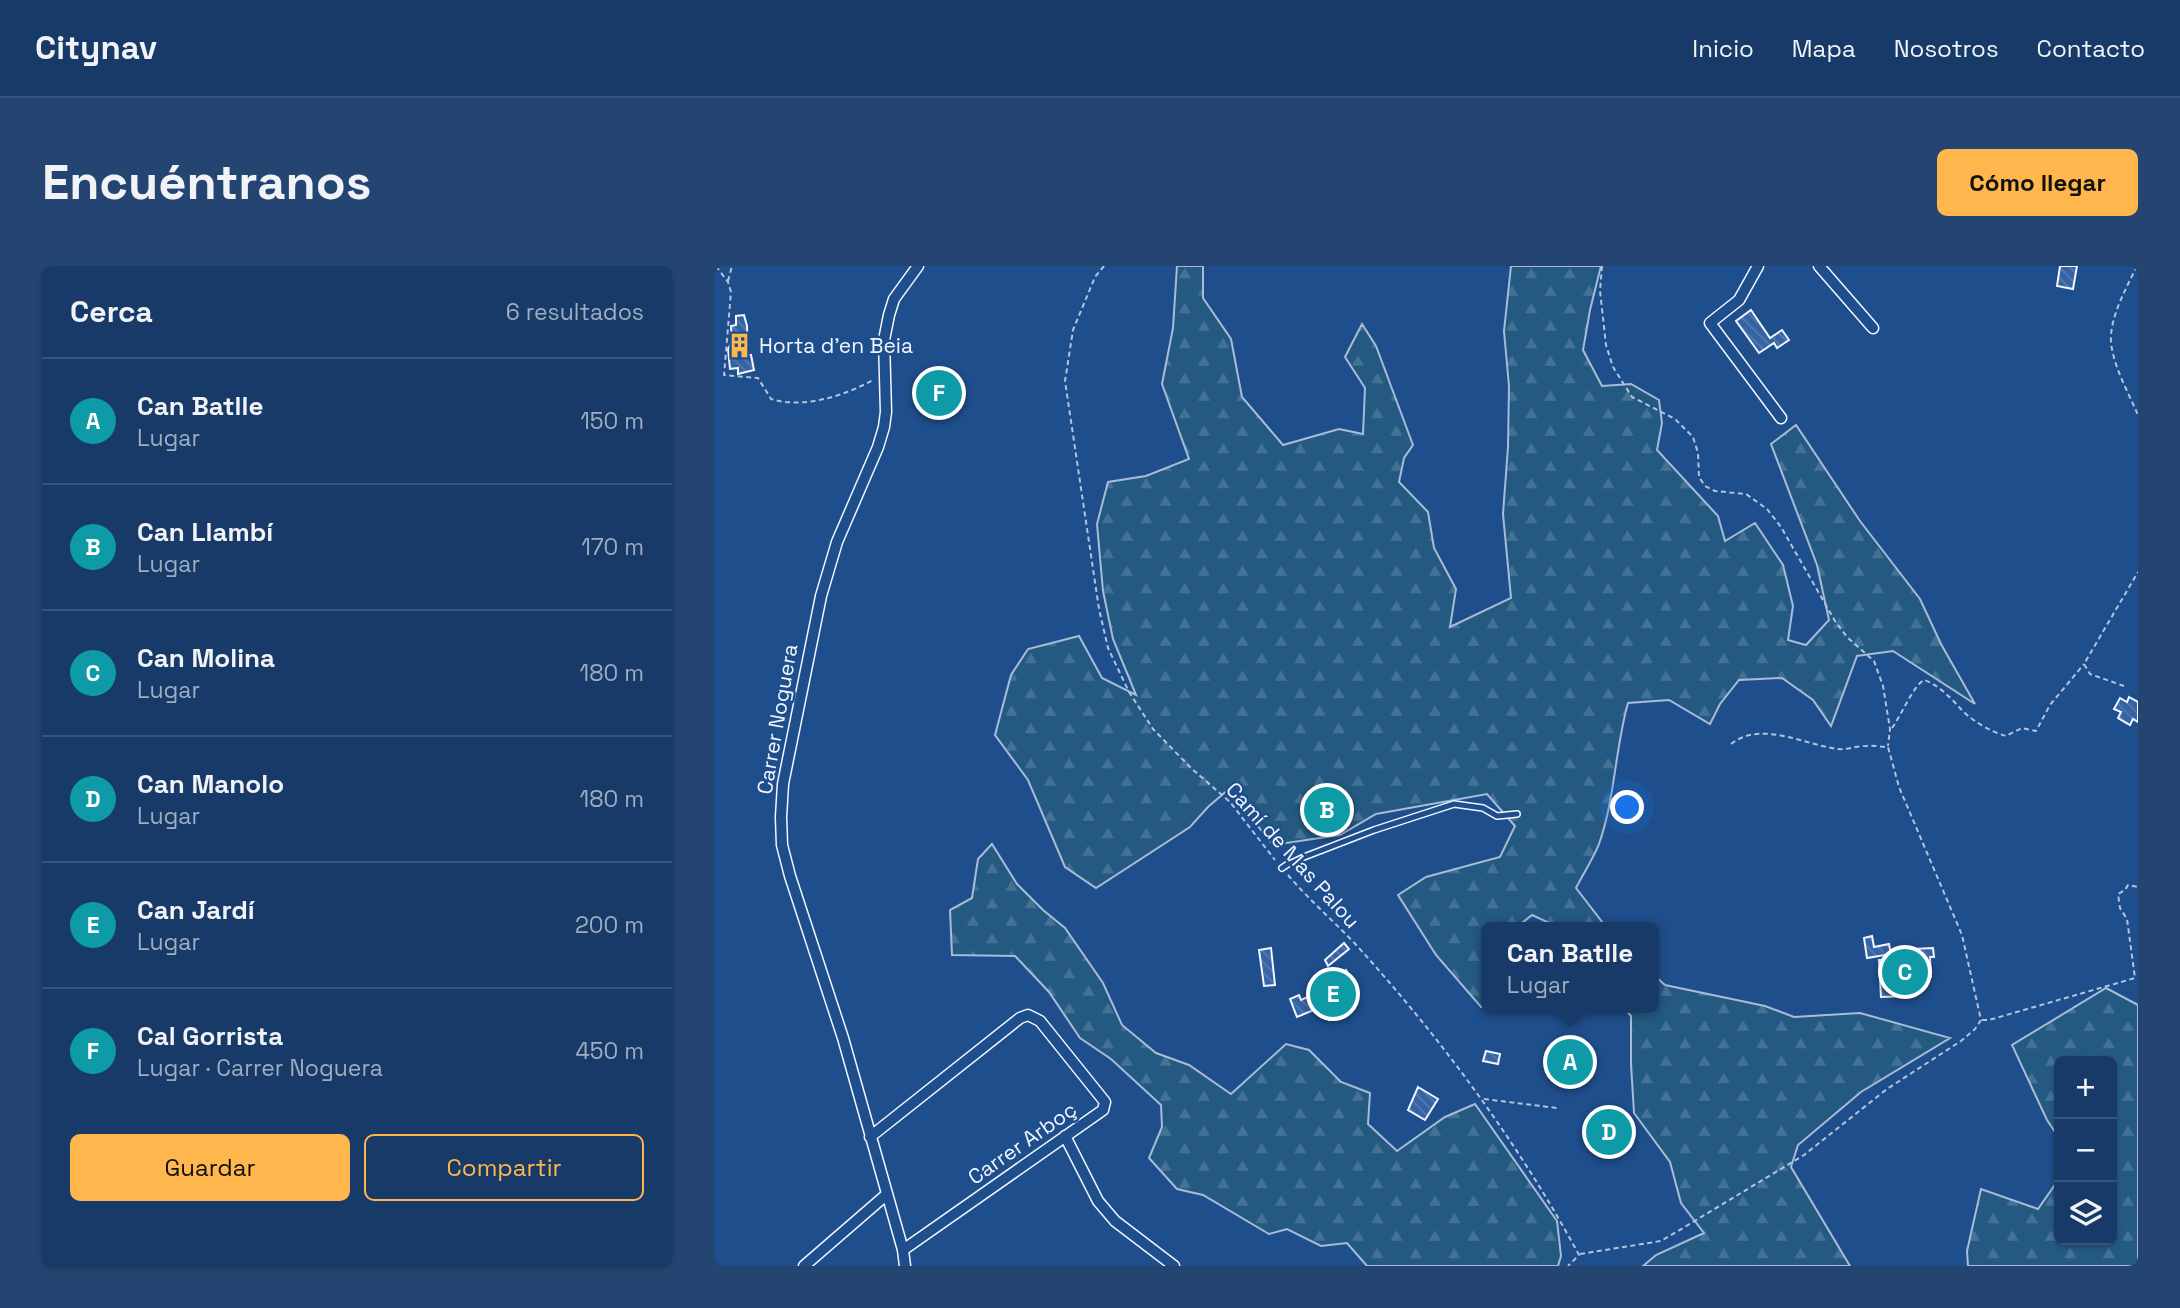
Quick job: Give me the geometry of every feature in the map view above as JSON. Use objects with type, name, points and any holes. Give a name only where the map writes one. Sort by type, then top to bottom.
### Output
[{"type":"street","name":"Carrer Noguera","points":[[905,1266],[903,1250],[843,1038],[790,876],[782,845],[781,817],[783,784],[821,596],[838,542],[884,427],[884,340],[889,314],[894,299],[918,266]]},
{"type":"street","points":[[1758,266],[1739,300],[1710,323],[1781,418]]},
{"type":"street","points":[[1819,266],[1874,328]]},
{"type":"street","name":"Carrer Arboç","points":[[870,1137],[1020,1018],[1028,1015],[1040,1021],[1105,1102],[1103,1110],[903,1250]]},
{"type":"street","points":[[1065,1136],[1098,1201],[1115,1221],[1174,1266]]},
{"type":"street","points":[[803,1266],[886,1195]]},
{"type":"lane","points":[[1282,869],[1291,862],[1374,830],[1454,804],[1483,808],[1497,816],[1517,814]]},
{"type":"path","points":[[716,266],[728,282],[731,292],[724,375],[758,378],[771,400],[787,404],[849,393],[884,374]]},
{"type":"path","points":[[728,282],[732,266]]},
{"type":"path","name":"Camí de Mas Palou","points":[[1104,266],[1095,277],[1073,330],[1065,381],[1099,610],[1108,649],[1129,692],[1153,729],[1191,768],[1230,802],[1282,869],[1305,896],[1358,947],[1483,1099],[1579,1255]]},
{"type":"path","points":[[1602,266],[1600,291],[1606,345],[1613,368],[1632,397],[1675,419],[1692,437],[1698,453],[1699,477],[1705,486],[1716,491],[1746,495],[1767,509],[1781,527],[1835,621],[1847,637],[1874,661],[1883,686],[1891,729],[1888,747],[1899,788],[1962,935],[1980,1020]]},
{"type":"path","points":[[2137,266],[2113,325],[2111,347],[2138,415]]},
{"type":"path","points":[[1891,729],[1902,715],[1917,683],[1924,680],[1954,700],[1971,718],[1996,733],[2006,737],[2022,729],[2036,731],[2050,705],[2084,664],[2138,572]]},
{"type":"path","points":[[2084,664],[2090,674],[2124,686]]},
{"type":"path","points":[[1731,744],[1752,735],[1782,735],[1841,749],[1888,747]]},
{"type":"path","points":[[1568,1266],[1579,1255],[1661,1241],[1678,1231],[1804,1155],[1887,1089],[1961,1041],[1980,1020],[1989,1020],[2135,978],[2127,919],[2120,908],[2118,894],[2128,885],[2138,887]]},
{"type":"path","points":[[1483,1099],[1557,1108]]},
{"type":"green space","points":[[1177,266],[1203,266],[1203,298],[1231,339],[1242,397],[1283,445],[1339,429],[1363,434],[1365,388],[1345,357],[1362,324],[1376,346],[1413,445],[1404,458],[1399,482],[1428,512],[1434,548],[1456,589],[1450,627],[1511,598],[1503,514],[1509,386],[1504,331],[1511,266],[1601,266],[1583,350],[1602,386],[1631,384],[1659,400],[1662,423],[1657,450],[1718,516],[1725,541],[1755,523],[1783,565],[1793,606],[1788,640],[1806,645],[1829,620],[1817,565],[1771,444],[1796,425],[1860,521],[1920,599],[1941,644],[1975,704],[1893,651],[1857,656],[1831,726],[1813,700],[1782,678],[1739,680],[1720,704],[1710,724],[1669,700],[1628,703],[1604,827],[1597,850],[1576,888],[1602,922],[1547,922],[1532,915],[1523,922],[1481,922],[1481,1007],[1436,955],[1398,895],[1426,877],[1500,857],[1515,826],[1487,794],[1376,814],[1340,835],[1273,845],[1245,810],[1237,782],[1190,827],[1096,888],[1065,867],[1028,780],[995,735],[1011,675],[1028,649],[1079,636],[1102,678],[1136,695],[1113,639],[1103,591],[1097,524],[1108,482],[1146,476],[1189,459],[1162,384],[1173,328]]},
{"type":"green space","points":[[992,844],[1017,884],[1065,928],[1103,983],[1122,1025],[1156,1053],[1189,1065],[1231,1094],[1286,1044],[1309,1050],[1341,1082],[1370,1093],[1368,1124],[1397,1151],[1445,1117],[1475,1104],[1557,1221],[1561,1256],[1558,1266],[1367,1266],[1347,1243],[1321,1246],[1287,1229],[1269,1234],[1203,1195],[1177,1189],[1149,1158],[1162,1127],[1161,1105],[1111,1059],[1080,1038],[1049,992],[1015,956],[952,955],[950,910],[972,898],[978,859]]},
{"type":"green space","points":[[1659,980],[1665,985],[1765,1006],[1794,1017],[1860,1013],[1950,1038],[1861,1092],[1798,1145],[1791,1167],[1850,1266],[1643,1266],[1656,1255],[1704,1233],[1681,1203],[1670,1162],[1634,1113],[1631,1016],[1628,1013],[1659,1013]]},
{"type":"green space","points":[[2106,988],[2138,1005],[2138,1266],[1968,1266],[1967,1251],[1981,1189],[2038,1209],[2054,1186],[2054,1245],[2117,1245],[2117,1056],[2054,1056],[2054,1130],[2012,1045]]},
{"type":"building","points":[[2060,266],[2077,266],[2073,289],[2057,286]]},
{"type":"building","points":[[1751,310],[1770,338],[1782,330],[1789,340],[1777,348],[1774,343],[1759,353],[1736,321]]},
{"type":"building","name":"Horta d'en Beia","points":[[744,315],[748,355],[751,355],[754,370],[738,374],[738,368],[730,369],[728,349],[732,342],[731,326],[736,325],[736,316]]},
{"type":"building","points":[[940,375],[950,406],[935,403],[929,385],[934,383],[932,377]]},
{"type":"building","points":[[2129,697],[2138,702],[2138,722],[2133,719],[2130,725],[2118,718],[2121,712],[2114,709],[2120,698],[2127,702]]},
{"type":"building","points":[[1322,793],[1338,803],[1335,809],[1338,823],[1323,827],[1319,810],[1314,811],[1311,799]]},
{"type":"building","points":[[1872,936],[1874,947],[1889,944],[1891,954],[1867,958],[1864,938]]},
{"type":"building","points":[[1344,943],[1349,949],[1328,966],[1325,960]]},
{"type":"building","points":[[1271,948],[1275,985],[1264,986],[1259,950]]},
{"type":"building","points":[[1933,948],[1934,957],[1930,957],[1931,977],[1919,978],[1919,992],[1911,992],[1910,996],[1881,997],[1879,960],[1907,958],[1908,968],[1914,967],[1913,949]]},
{"type":"building","points":[[1346,970],[1355,989],[1350,993],[1354,1000],[1329,1020],[1323,1006],[1297,1017],[1290,999],[1299,995],[1301,1000],[1329,988],[1324,977],[1331,973],[1334,979]]},
{"type":"building","points":[[1486,1051],[1500,1054],[1498,1064],[1483,1061]]},
{"type":"building","points":[[1583,1051],[1584,1071],[1558,1073],[1556,1054]]},
{"type":"building","points":[[1418,1087],[1438,1099],[1425,1120],[1408,1110]]},
{"type":"building","points":[[1621,1117],[1627,1125],[1619,1130],[1621,1133],[1607,1143],[1605,1139],[1598,1143],[1592,1135]]},
{"type":"place","name":"Horta d'en Beia","points":[[739,345]]},
{"type":"place","name":"Cal Gorrista","points":[[939,393]]},
{"type":"place","name":"Can Llambí","points":[[1327,810]]},
{"type":"place","name":"Can Molina","points":[[1905,972]]},
{"type":"place","name":"Can Jardí","points":[[1333,994]]},
{"type":"place","name":"Can Batlle","points":[[1570,1062]]},
{"type":"place","name":"Can Manolo","points":[[1609,1132]]}]
